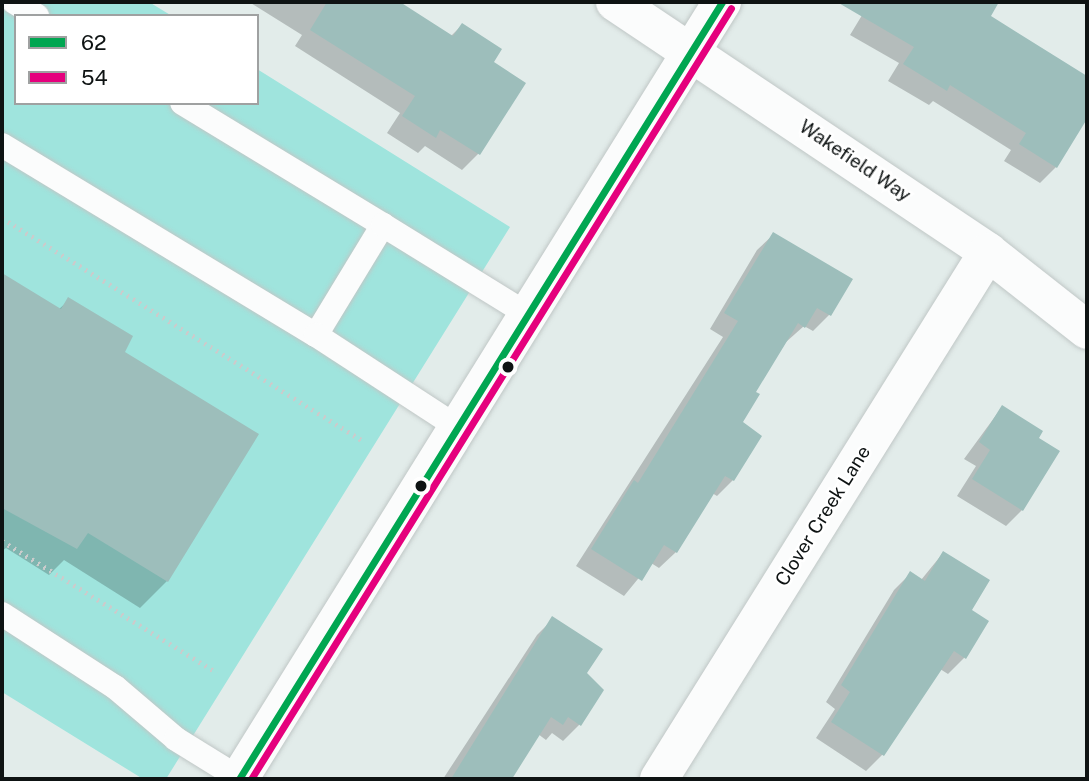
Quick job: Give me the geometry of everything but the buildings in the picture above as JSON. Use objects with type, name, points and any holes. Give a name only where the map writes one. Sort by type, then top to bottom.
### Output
[{"type":"street","name":"Wakefield Way","points":[[615,2],[692,50],[988,252],[1087,330]]},
{"type":"street","points":[[239,779],[722,2]]},
{"type":"street","name":"Clover Creek Lane","points":[[659,779],[988,252]]},
{"type":"lane","points":[[14,2],[34,14]]},
{"type":"lane","points":[[185,105],[527,314]]},
{"type":"lane","points":[[2,145],[316,335],[457,427]]},
{"type":"lane","points":[[316,335],[383,225]]},
{"type":"lane","points":[[2,614],[115,687],[176,739],[239,779]]},
{"type":"path","points":[[2,218],[362,440]]},
{"type":"path","points":[[2,541],[217,673]]},
{"type":"shaded area","points":[[2,2],[149,2],[169,14],[14,14],[14,105],[259,105],[259,70],[510,227],[166,779],[143,779],[2,692]]},
{"type":"transit line","name":"62","points":[[239,779],[722,2]]},
{"type":"transit line","name":"54","points":[[251,779],[731,8]]}]
